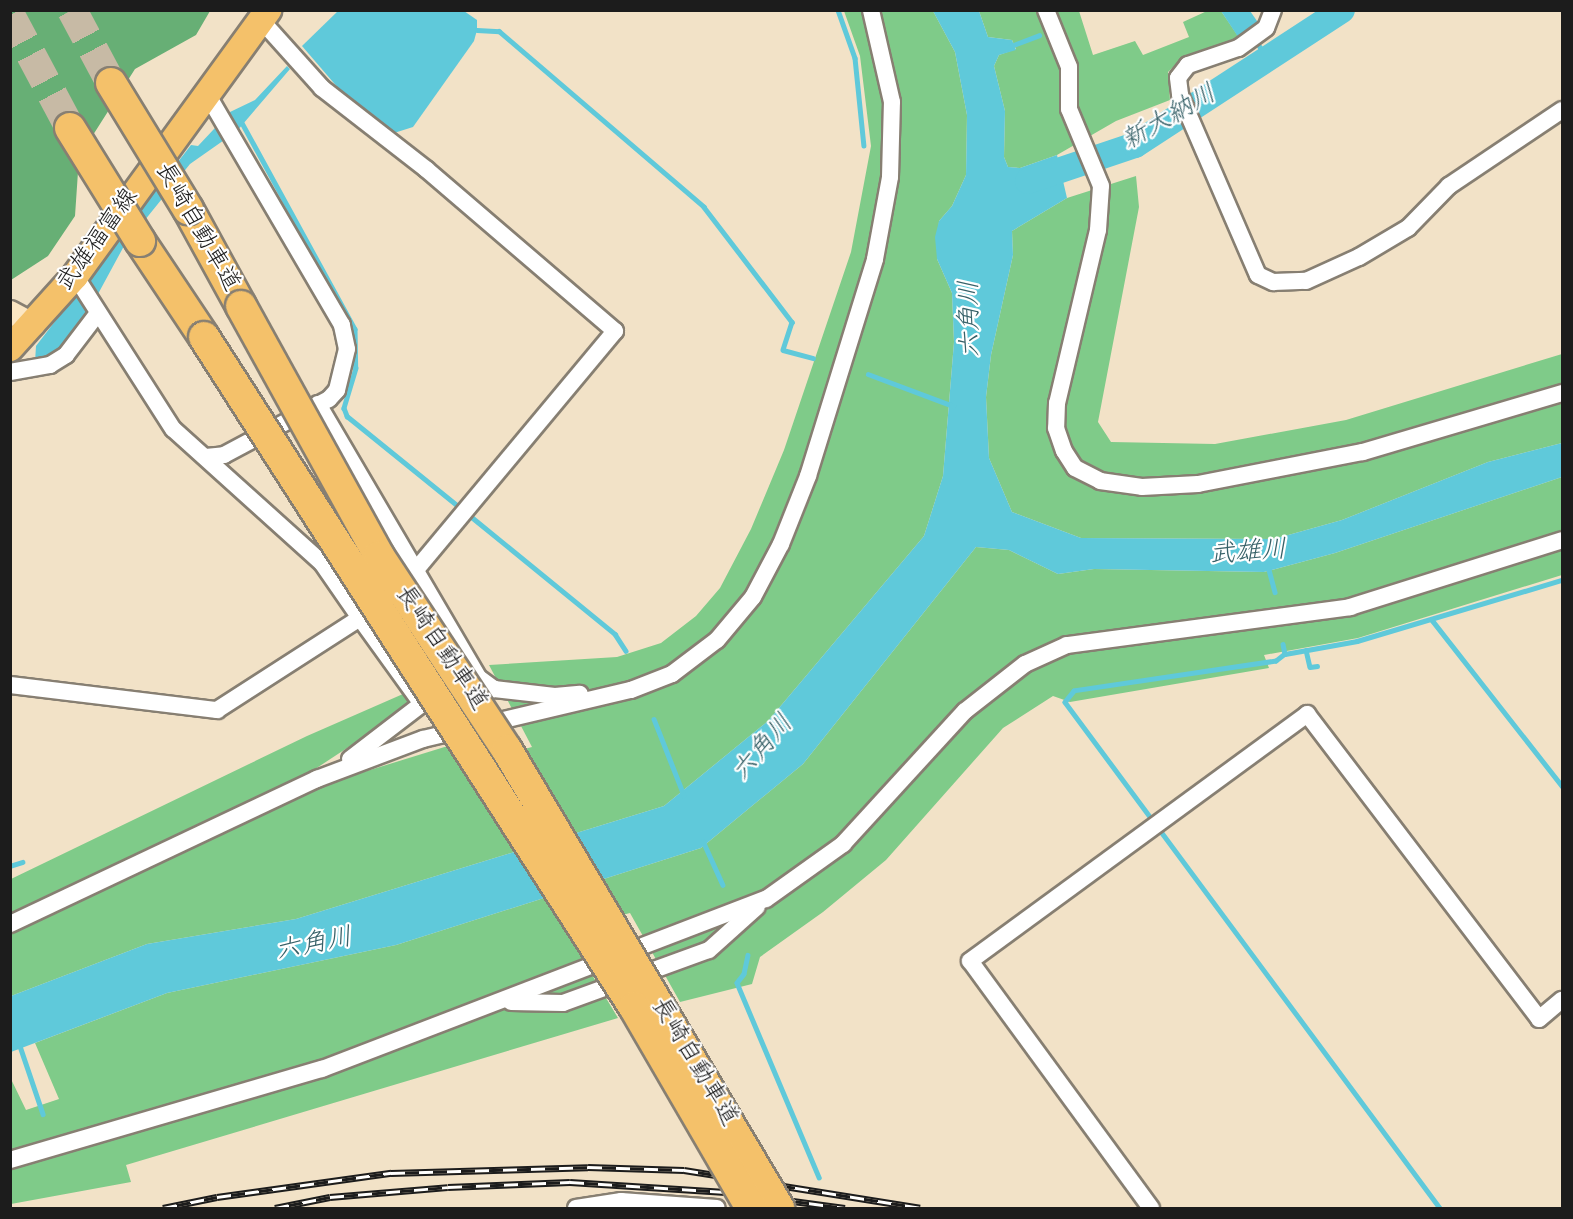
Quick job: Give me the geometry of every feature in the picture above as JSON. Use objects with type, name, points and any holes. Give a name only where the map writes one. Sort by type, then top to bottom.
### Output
[{"type":"highway","name":"長崎自動車道","points":[[111,82],[188,209],[379,556],[507,750],[779,1209]]},
{"type":"highway","name":"長崎自動車道","points":[[70,128],[358,584],[482,766],[615,977],[751,1209]]},
{"type":"main road","name":"武雄福富線","points":[[10,348],[78,280],[212,101],[265,15]]},
{"type":"street","points":[[10,924],[317,779],[423,738],[631,690],[672,674],[717,640],[753,597],[781,544],[808,476],[875,259],[890,177],[892,102],[881,41],[871,10]]},
{"type":"street","points":[[1046,10],[1069,67],[1069,109],[1101,186],[1098,230],[1057,403],[1056,428],[1064,451],[1075,468],[1100,481],[1142,487],[1187,485],[1277,472],[1363,452],[1563,393]]},
{"type":"street","points":[[1273,10],[1266,28],[1238,48],[1188,65],[1178,78],[1180,95],[1258,275],[1289,285],[1359,257],[1408,228],[1449,186],[1563,110]]},
{"type":"street","points":[[265,15],[322,88],[426,169],[615,331],[415,572]]},
{"type":"street","points":[[206,457],[224,455],[318,404],[338,390],[347,350],[342,325],[212,101]]},
{"type":"street","points":[[78,280],[174,429],[322,564],[422,704]]},
{"type":"street","points":[[10,372],[50,365],[66,355],[97,310]]},
{"type":"street","points":[[10,312],[34,325]]},
{"type":"street","points":[[318,404],[479,678],[494,689]]},
{"type":"street","points":[[501,1001],[563,1003],[709,950],[766,899],[843,844],[965,711],[1036,659],[1067,645],[1350,606],[1563,540]]},
{"type":"street","points":[[10,685],[217,710],[360,618]]},
{"type":"street","points":[[317,779],[377,742],[422,704],[494,689],[555,696],[631,690]]},
{"type":"street","points":[[1151,1209],[970,961],[1307,714],[1539,1019],[1563,1000]]},
{"type":"street","points":[[10,1161],[322,1069],[766,899]]},
{"type":"street","points":[[576,1209],[621,1201],[717,1209]]},
{"type":"green space","points":[[11,11],[210,11],[196,35],[135,69],[79,157],[75,216],[48,256],[11,280]]},
{"type":"green space","points":[[844,11],[933,11],[955,52],[967,115],[966,175],[952,206],[939,221],[937,259],[952,293],[954,342],[943,476],[924,536],[768,721],[664,806],[296,919],[147,944],[11,996],[11,879],[307,736],[403,694],[411,706],[306,775],[315,787],[451,745],[462,765],[532,747],[489,665],[617,657],[661,643],[696,616],[720,588],[751,529],[784,450],[851,252],[871,146],[860,56]]},
{"type":"green space","points":[[979,11],[1079,11],[1093,55],[1135,41],[1143,55],[1189,37],[1183,22],[1207,11],[1221,11],[1240,39],[1185,56],[1168,72],[1170,100],[1116,121],[1057,155],[1020,168],[1008,167],[1004,157],[1005,111],[994,66],[999,55],[1016,49],[1012,40],[988,37]]},
{"type":"green space","points":[[1136,176],[1139,207],[1098,422],[1111,442],[1215,444],[1346,420],[1562,354],[1562,443],[1488,462],[1342,520],[1274,539],[1081,538],[1012,512],[989,458],[986,397],[991,355],[1013,255],[1012,231],[1067,198]]},
{"type":"green space","points":[[1562,477],[1562,575],[1358,638],[1264,655],[1269,668],[1070,702],[1053,696],[1003,728],[886,860],[823,912],[760,957],[752,984],[680,1002],[630,913],[565,930],[618,1018],[126,1165],[131,1182],[11,1204],[10,1077],[26,1110],[59,1099],[35,1043],[167,993],[396,945],[701,848],[803,764],[976,547],[1009,550],[1058,574],[1094,569],[1264,572],[1335,553]]},
{"type":"water","points":[[339,10],[464,11],[477,20],[477,30],[474,41],[413,127],[394,133],[339,89],[302,46]]},
{"type":"water","points":[[933,11],[979,11],[988,37],[1012,40],[1016,50],[999,55],[994,66],[1005,111],[1004,157],[1008,167],[1020,168],[1057,155],[1067,198],[1012,231],[1013,255],[991,355],[986,397],[989,458],[1012,512],[1081,538],[1274,539],[1342,520],[1488,462],[1562,443],[1562,477],[1335,553],[1264,572],[1094,569],[1058,574],[1009,550],[976,547],[803,764],[701,848],[396,945],[167,993],[11,1052],[11,996],[147,944],[296,919],[664,806],[768,721],[924,536],[943,476],[954,342],[952,293],[937,259],[935,237],[939,221],[952,206],[966,175],[967,115],[955,52]]},
{"type":"water","points":[[1221,11],[1250,11],[1269,38],[1248,52]]},
{"type":"water","points":[[287,66],[290,69],[237,131],[190,164],[124,246],[98,294],[64,345],[48,358],[35,362],[36,346],[191,145],[198,146],[230,112],[255,100]]},
{"type":"waterway","points":[[838,10],[855,58],[864,146]]},
{"type":"waterway","name":"新大納川","points":[[1028,181],[1135,145],[1342,10]]},
{"type":"waterway","points":[[477,30],[499,31],[704,207],[792,322],[783,350],[813,358]]},
{"type":"waterway","points":[[1011,46],[1039,35]]},
{"type":"waterway","points":[[1256,41],[1268,59]]},
{"type":"waterway","points":[[241,121],[355,329],[356,368],[344,408],[347,416],[462,509]]},
{"type":"waterway","points":[[868,374],[953,406]]},
{"type":"waterway","points":[[468,514],[615,634],[626,651]]},
{"type":"waterway","name":"武雄川","points":[[1268,566],[1275,592]]},
{"type":"waterway","points":[[1283,644],[1285,654],[1357,641],[1562,580]]},
{"type":"waterway","points":[[1432,620],[1562,786]]},
{"type":"waterway","points":[[1306,650],[1310,667],[1317,666]]},
{"type":"waterway","points":[[1285,654],[1276,661],[1074,691],[1065,702],[1440,1208]]},
{"type":"waterway","points":[[654,719],[684,795]]},
{"type":"waterway","points":[[703,841],[723,885]]},
{"type":"waterway","points":[[10,866],[22,862]]},
{"type":"waterway","points":[[748,955],[744,974],[737,983],[819,1177]]},
{"type":"waterway","points":[[19,1043],[43,1114]]},
{"type":"tunnel","points":[[72,10],[111,83]]},
{"type":"tunnel","points":[[10,15],[70,128]]},
{"type":"railway","points":[[163,1208],[217,1197],[391,1173],[588,1167],[684,1170],[920,1208]]},
{"type":"railway","points":[[275,1208],[330,1197],[448,1187],[570,1182],[726,1192],[845,1208]]},
{"type":"water label","name":"六角川","points":[[972,319]]},
{"type":"water label","name":"六角川","points":[[764,749]]},
{"type":"water label","name":"六角川","points":[[314,946]]}]
